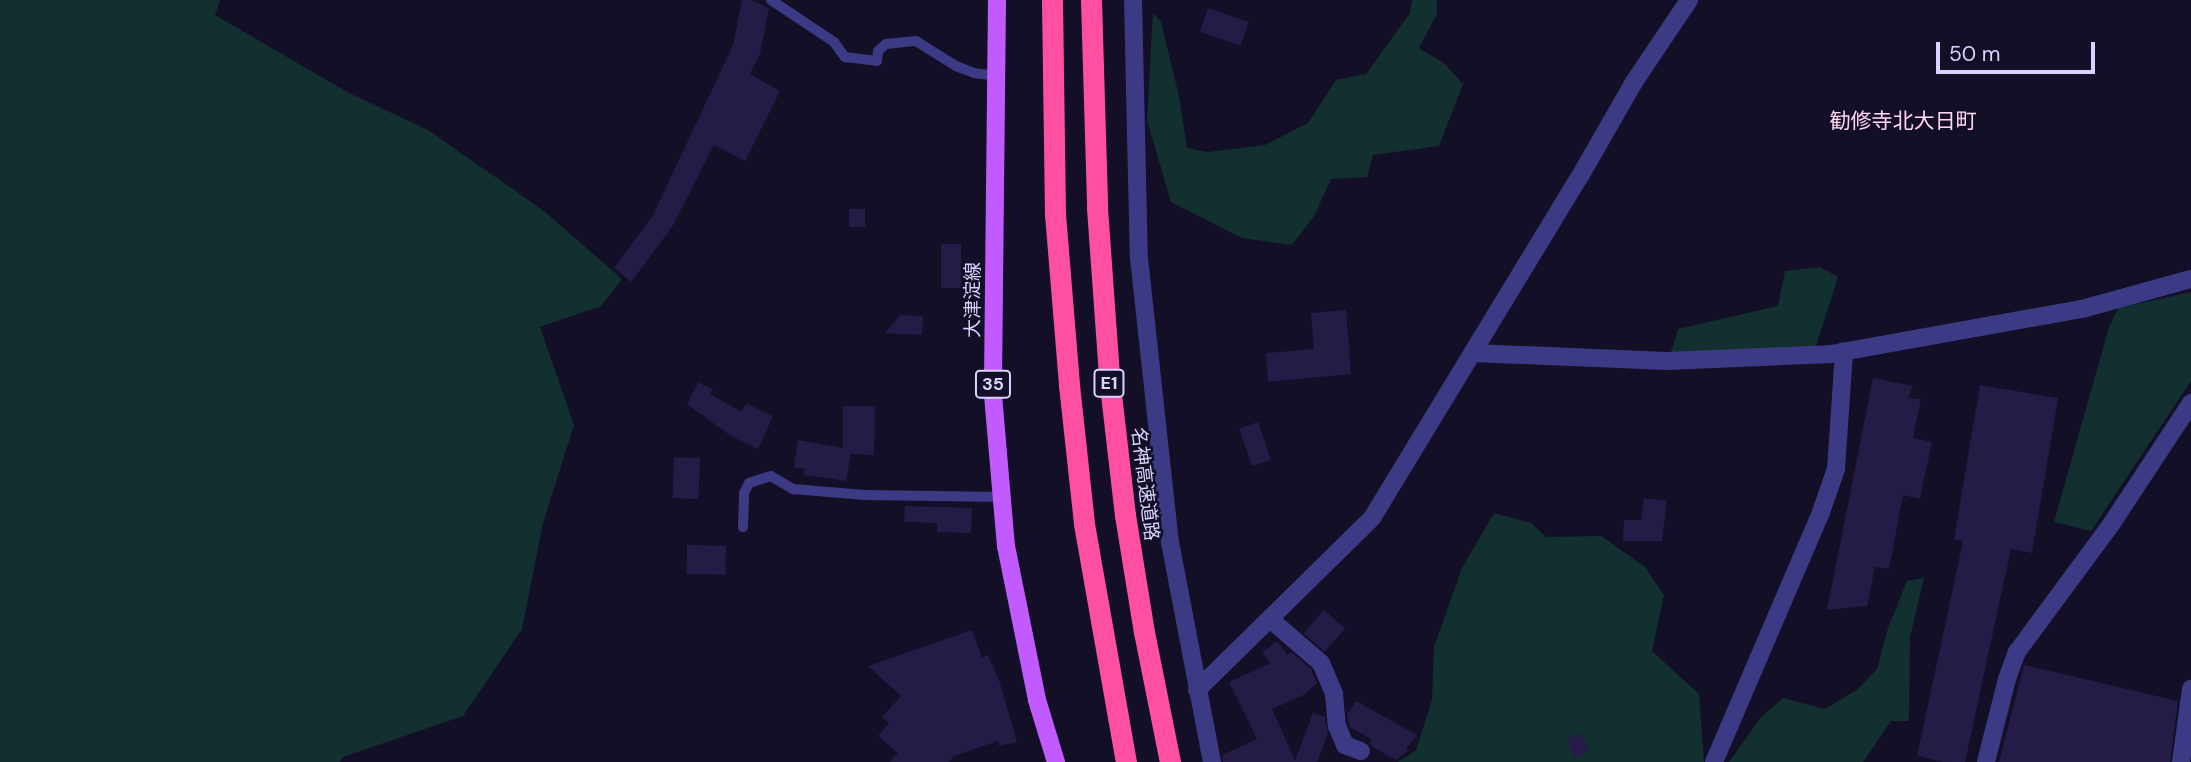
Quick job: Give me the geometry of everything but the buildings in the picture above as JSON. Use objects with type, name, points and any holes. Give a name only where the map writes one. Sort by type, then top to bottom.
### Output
[{"type":"highway","name":"E1","points":[[1052,0],[1055,214],[1069,385],[1086,537],[1126,762]]},
{"type":"highway","name":"名神高速道路","points":[[1091,0],[1097,208],[1109,377],[1131,554],[1170,762]]},
{"type":"main road","name":"大津淀線","points":[[996,0],[993,395],[1006,546],[1032,674],[1056,762]]},
{"type":"street","points":[[1133,0],[1139,258],[1170,542],[1212,762]]},
{"type":"street","points":[[1197,690],[1371,518],[1474,353],[1633,82],[1689,0]]},
{"type":"street","points":[[1474,353],[1667,361],[1844,352],[2082,309],[2191,279]]},
{"type":"street","points":[[1714,762],[1821,512],[1836,469],[1844,352]]},
{"type":"street","points":[[1986,762],[2007,679],[2017,652],[2112,523],[2191,403]]},
{"type":"street","points":[[1270,619],[1321,663],[1334,694],[1337,726],[1345,745],[1362,751]]},
{"type":"street","points":[[2181,762],[2191,689]]},
{"type":"lane","points":[[771,0],[834,42],[845,57],[877,61],[878,51],[886,44],[916,41],[957,66],[974,73],[995,76]]},
{"type":"lane","points":[[743,527],[744,493],[749,482],[771,476],[793,489],[853,494],[1002,497]]},
{"type":"green space","points":[[0,0],[220,0],[215,15],[349,93],[428,130],[544,211],[622,279],[601,306],[540,327],[574,425],[543,523],[522,629],[463,716],[343,757],[340,762],[0,762]]},
{"type":"green space","points":[[1412,0],[1437,0],[1437,14],[1419,48],[1445,64],[1463,84],[1439,146],[1373,155],[1367,177],[1331,179],[1314,216],[1292,245],[1242,238],[1171,202],[1147,120],[1153,13],[1161,22],[1179,96],[1187,148],[1208,152],[1265,145],[1308,123],[1336,80],[1366,74],[1410,13]]},
{"type":"green space","points":[[1820,267],[1838,277],[1815,349],[1671,352],[1678,329],[1778,306],[1785,271]]},
{"type":"green space","points":[[2191,292],[2191,381],[2091,531],[2054,522],[2109,327],[2118,308]]},
{"type":"green space","points":[[1494,513],[1531,523],[1546,537],[1601,536],[1644,566],[1664,595],[1652,651],[1699,694],[1704,762],[1398,762],[1416,750],[1432,700],[1434,647],[1462,568]]},
{"type":"green space","points":[[1924,578],[1910,637],[1909,721],[1891,721],[1863,762],[1729,762],[1761,717],[1783,698],[1825,709],[1858,689],[1877,669],[1888,628],[1907,581]]},
{"type":"district","name":"勧修寺北大日町","points":[[1903,121]]}]
